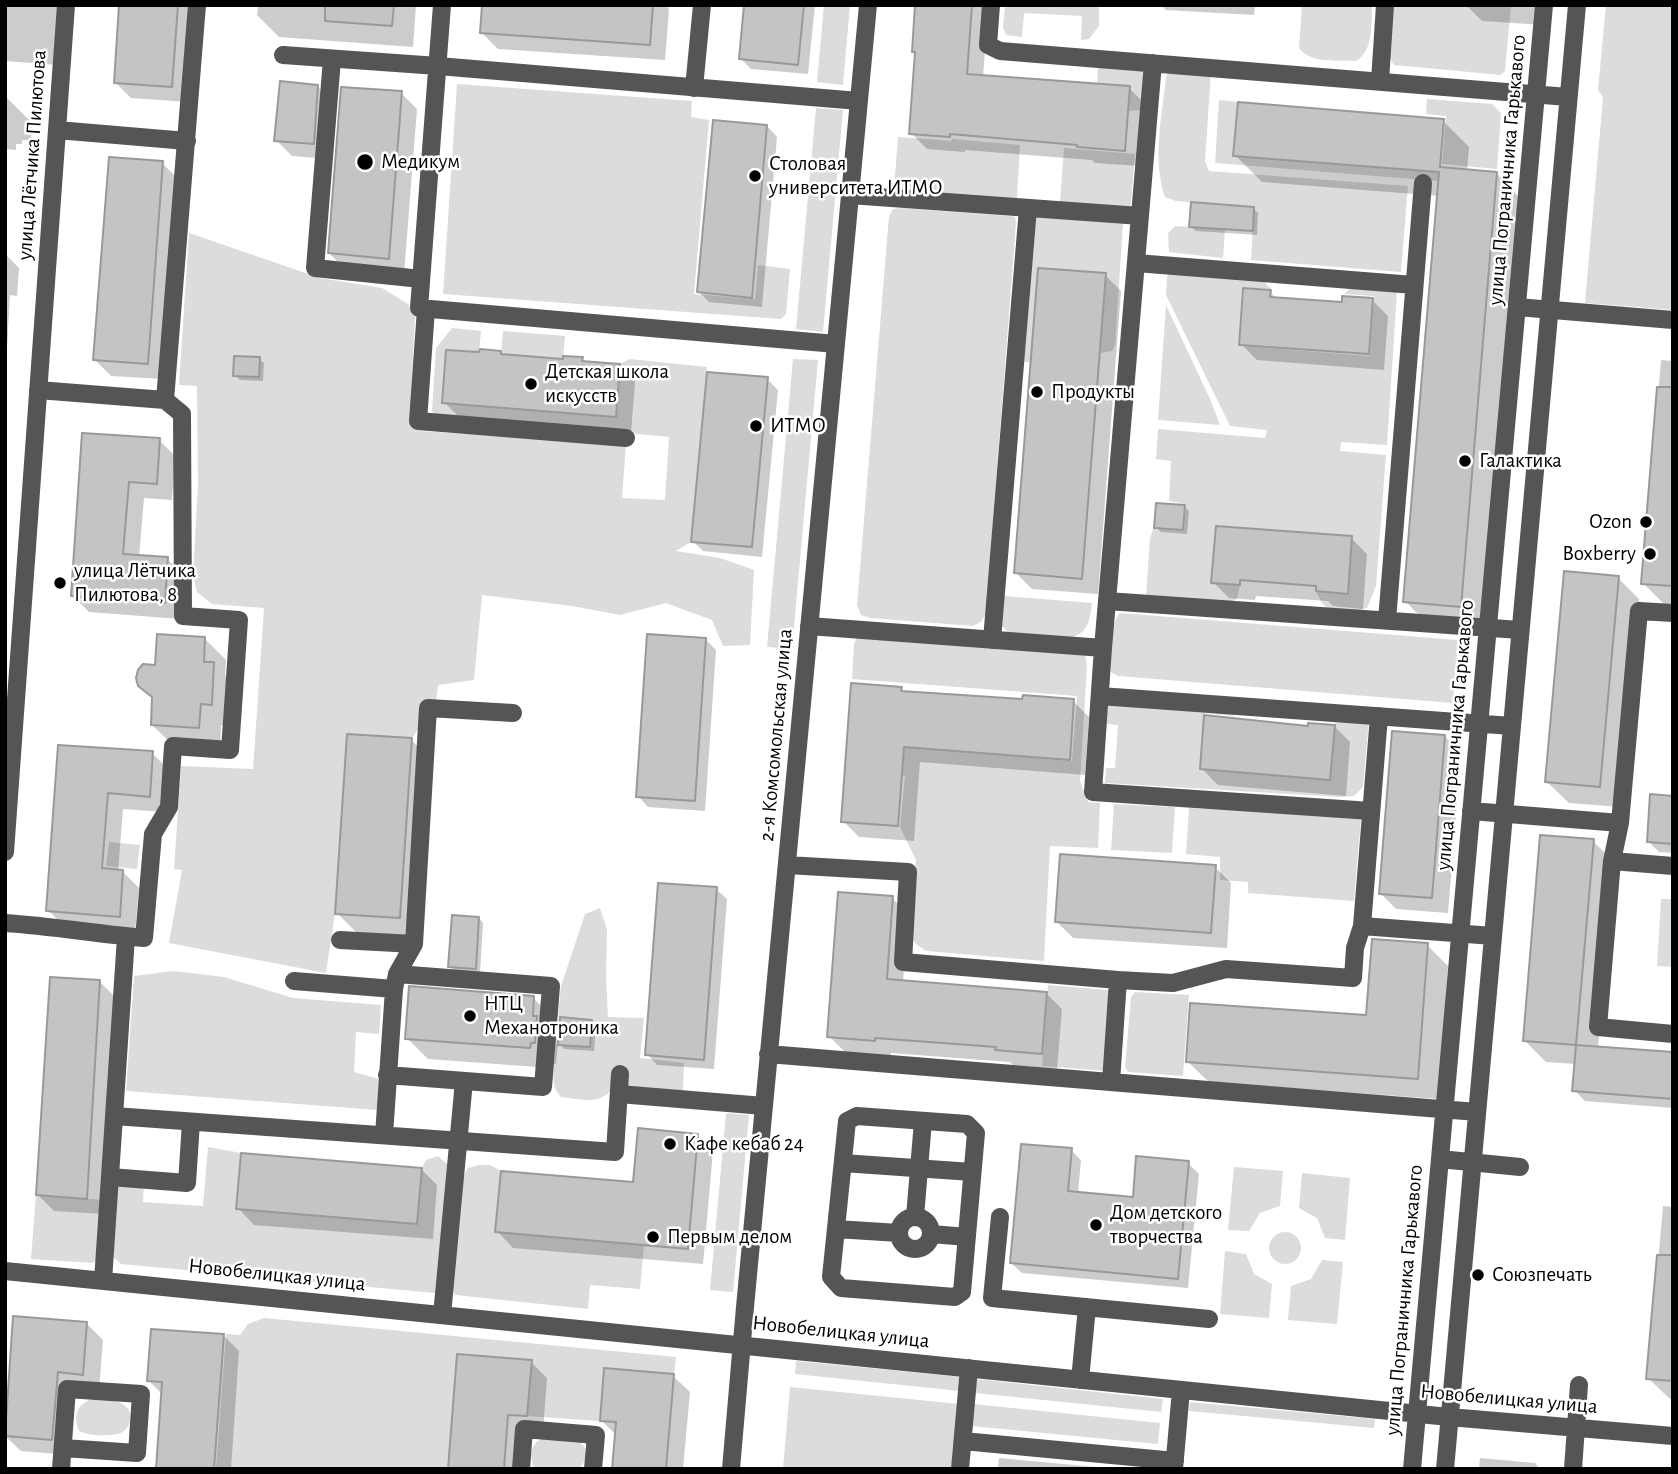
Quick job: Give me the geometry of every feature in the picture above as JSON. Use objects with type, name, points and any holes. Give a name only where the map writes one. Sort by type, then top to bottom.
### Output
[{"type":"street","name":"улица Лётчика Пилютова","points":[[5,852],[14,618],[38,390],[66,5]]},
{"type":"street","points":[[165,400],[197,5]]},
{"type":"street","points":[[442,5],[419,308],[836,344]]},
{"type":"street","points":[[694,88],[702,5]]},
{"type":"street","name":"2-я Комсомольская улица","points":[[731,1469],[868,5]]},
{"type":"street","points":[[991,5],[988,45],[1000,51],[1569,97]]},
{"type":"street","points":[[1380,81],[1385,5]]},
{"type":"street","name":"улица Пограничника Гарькавого","points":[[1412,1469],[1544,5]]},
{"type":"street","points":[[1445,1469],[1577,5]]},
{"type":"street","points":[[283,55],[859,101]]},
{"type":"street","points":[[332,59],[315,268],[421,279]]},
{"type":"street","points":[[1153,63],[1093,792],[1371,811]]},
{"type":"street","points":[[57,130],[187,141]]},
{"type":"street","points":[[1387,620],[1423,183]]},
{"type":"street","points":[[850,195],[1140,216]]},
{"type":"street","points":[[992,640],[1028,208]]},
{"type":"street","points":[[1136,263],[1414,285]]},
{"type":"street","points":[[1517,307],[1673,320]]},
{"type":"street","points":[[426,309],[418,421],[626,438]]},
{"type":"street","points":[[5,923],[144,938],[153,834],[169,807],[173,746],[230,750],[239,620],[183,616],[182,414],[165,400],[38,390]]},
{"type":"street","points":[[1107,601],[1520,630]]},
{"type":"street","points":[[1673,613],[1639,611],[1620,823],[1612,861],[1598,1027],[1673,1034]]},
{"type":"street","points":[[809,626],[1103,648]]},
{"type":"street","points":[[1100,696],[1512,726]]},
{"type":"street","points":[[384,1135],[396,982],[414,944],[428,708],[513,713]]},
{"type":"street","points":[[786,865],[908,872],[903,962],[1173,983],[1226,969],[1353,978],[1355,948],[1362,926],[1379,716]]},
{"type":"street","points":[[1471,811],[1620,823]]},
{"type":"street","points":[[1612,861],[1673,866]]},
{"type":"street","points":[[1362,926],[1493,936]]},
{"type":"street","points":[[103,1281],[127,937]]},
{"type":"street","points":[[341,940],[414,944]]},
{"type":"street","points":[[1111,1082],[1118,980]]},
{"type":"street","points":[[294,981],[551,986],[544,1087],[387,1075]]},
{"type":"street","points":[[768,1054],[1477,1112]]},
{"type":"street","points":[[114,1116],[615,1152],[620,1074]]},
{"type":"street","points":[[442,1315],[464,1081]]},
{"type":"street","points":[[618,1094],[764,1106]]},
{"type":"street","points":[[962,1292],[975,1133],[967,1124],[857,1116],[847,1121],[831,1277],[841,1289],[955,1297],[962,1292],[992,1298],[1209,1319]]},
{"type":"street","points":[[915,1217],[923,1121]]},
{"type":"street","points":[[110,1177],[187,1183],[191,1122]]},
{"type":"street","points":[[1440,1159],[1520,1167]]},
{"type":"street","points":[[843,1163],[972,1172]]},
{"type":"street","points":[[915,1217],[929,1224],[932,1234],[923,1248],[912,1249],[902,1243],[898,1233],[902,1224],[915,1217]]},
{"type":"street","points":[[992,1298],[1000,1217]]},
{"type":"street","points":[[836,1229],[898,1233]]},
{"type":"street","points":[[932,1234],[967,1237]]},
{"type":"street","name":"Новобелицкая улица","points":[[5,1271],[1417,1414],[1673,1436]]},
{"type":"street","points":[[1080,1380],[1087,1307]]},
{"type":"street","points":[[960,1469],[969,1368]]},
{"type":"street","points":[[1573,1469],[1580,1385]]},
{"type":"street","points":[[61,1469],[67,1389],[141,1394],[137,1453],[63,1448]]},
{"type":"street","points":[[963,1441],[1175,1465],[1181,1390]]},
{"type":"street","points":[[521,1469],[524,1429],[596,1435],[593,1469]]},
{"type":"shaded area","points":[[824,5],[850,5],[843,85],[817,82]]},
{"type":"shaded area","points":[[1005,5],[1099,5],[1099,26],[1089,39],[1081,40],[1082,16],[1024,13],[1022,37],[1006,35],[1003,27]]},
{"type":"shaded area","points":[[1302,5],[1372,5],[1369,44],[1362,56],[1356,61],[1333,61],[1310,57],[1304,53],[1299,48]]},
{"type":"shaded area","points":[[1392,5],[1511,5],[1505,71],[1501,75],[1394,65],[1389,57]]},
{"type":"shaded area","points":[[1606,5],[1673,5],[1673,310],[1585,303],[1603,97],[1598,90]]},
{"type":"shaded area","points":[[1098,66],[1144,70],[1142,110],[1128,111],[1097,84]]},
{"type":"shaded area","points":[[1169,71],[1211,72],[1205,161],[1209,171],[1408,186],[1401,272],[1251,260],[1254,207],[1176,201],[1165,197],[1159,153],[1160,122]]},
{"type":"shaded area","points":[[457,84],[692,101],[691,117],[709,120],[694,294],[755,299],[758,265],[790,269],[786,314],[781,319],[443,294]]},
{"type":"shaded area","points":[[1427,99],[1492,104],[1501,113],[1497,169],[1442,164],[1446,116],[1426,114]]},
{"type":"shaded area","points":[[1219,100],[1238,102],[1234,156],[1439,172],[1438,181],[1215,163]]},
{"type":"shaded area","points":[[816,108],[843,110],[823,332],[796,329]]},
{"type":"shaded area","points":[[898,137],[1020,145],[1017,198],[1015,200],[894,190]]},
{"type":"shaded area","points":[[1064,148],[1135,154],[1129,209],[1060,202]]},
{"type":"shaded area","points":[[893,209],[1015,217],[986,613],[981,622],[973,626],[871,618],[861,615],[857,605],[889,216]]},
{"type":"shaded area","points":[[1036,217],[1123,224],[1115,345],[1112,351],[1100,353],[1106,273],[1038,268],[1031,362],[1024,362]]},
{"type":"shaded area","points":[[1175,226],[1225,229],[1223,258],[1169,252],[1168,233]]},
{"type":"shaded area","points":[[189,233],[320,278],[382,288],[408,304],[415,316],[410,421],[419,431],[626,444],[622,498],[665,500],[669,437],[435,415],[432,411],[436,348],[452,328],[481,331],[479,352],[446,350],[442,403],[615,417],[620,364],[630,359],[707,367],[691,542],[676,551],[720,558],[754,570],[750,645],[723,646],[712,620],[666,603],[620,615],[482,595],[474,680],[438,685],[436,702],[423,701],[421,725],[412,738],[347,734],[335,914],[326,973],[169,943],[182,870],[174,869],[181,766],[253,769],[264,608],[212,604],[197,592],[193,575],[198,484],[197,386],[179,385]]},
{"type":"shaded area","points":[[1172,273],[1262,279],[1271,289],[1242,287],[1238,346],[1370,356],[1374,296],[1344,294],[1353,286],[1397,291],[1387,445],[1341,442],[1340,451],[1386,455],[1376,586],[1367,608],[1346,611],[1329,609],[1322,603],[1316,591],[1347,593],[1351,536],[1216,526],[1211,582],[1240,585],[1237,599],[1230,602],[1146,596],[1153,529],[1184,531],[1186,504],[1169,501],[1171,461],[1156,459],[1158,429],[1265,438],[1267,430],[1230,426],[1166,295],[1167,276]]},
{"type":"shaded area","points":[[1166,305],[1210,399],[1220,425],[1158,420]]},
{"type":"shaded area","points":[[503,331],[565,336],[563,359],[501,354]]},
{"type":"shaded area","points":[[793,359],[818,360],[792,649],[767,647]]},
{"type":"shaded area","points":[[1004,596],[1092,603],[1086,628],[1073,637],[1008,632],[1002,626]]},
{"type":"shaded area","points":[[1120,613],[1458,640],[1453,703],[1118,676],[1111,672],[1111,649],[1114,625]]},
{"type":"shaded area","points":[[857,637],[1085,654],[1087,666],[1080,781],[1088,802],[1100,803],[1098,848],[1050,846],[1044,961],[926,951],[909,935],[916,860],[900,827],[905,776],[900,774],[902,747],[1072,761],[1077,696],[852,679],[854,644]]},
{"type":"shaded area","points":[[1108,701],[1235,709],[1234,716],[1205,713],[1200,769],[1330,780],[1335,723],[1369,719],[1363,787],[1354,796],[1341,797],[1105,783],[1106,768],[1115,768],[1118,725],[1107,724]]},
{"type":"shaded area","points":[[1114,804],[1175,807],[1172,853],[1111,850]]},
{"type":"shaded area","points":[[1189,808],[1361,817],[1354,901],[1248,893],[1248,882],[1220,880],[1220,857],[1186,854]]},
{"type":"shaded area","points":[[109,842],[140,845],[137,869],[106,866]]},
{"type":"shaded area","points":[[1661,899],[1673,899],[1673,967],[1657,966]]},
{"type":"shaded area","points":[[600,908],[607,930],[608,1017],[644,1018],[640,1058],[684,1063],[683,1092],[612,1089],[601,1098],[589,1100],[561,1097],[557,1091],[553,1072],[556,1044],[590,1046],[591,1020],[558,1017],[561,986],[585,914]]},
{"type":"shaded area","points":[[173,971],[224,977],[293,998],[381,1005],[379,1034],[356,1032],[354,1072],[379,1079],[378,1110],[126,1091],[134,976]]},
{"type":"shaded area","points":[[1048,985],[1109,990],[1106,1071],[1042,1066]]},
{"type":"shaded area","points":[[1135,992],[1189,995],[1183,1076],[1128,1072],[1125,1067],[1131,997]]},
{"type":"shaded area","points":[[726,1113],[749,1115],[733,1292],[710,1290]]},
{"type":"shaded area","points":[[208,1147],[241,1153],[236,1209],[417,1224],[422,1168],[426,1160],[438,1156],[448,1165],[435,1293],[121,1264],[113,1257],[113,1182],[144,1184],[143,1202],[203,1206]]},
{"type":"shaded area","points":[[490,1165],[501,1171],[496,1232],[644,1245],[640,1289],[590,1285],[588,1309],[456,1295],[450,1290],[461,1180],[468,1168]]},
{"type":"shaded area","points":[[1234,1167],[1283,1171],[1280,1206],[1260,1213],[1249,1231],[1228,1230]]},
{"type":"shaded area","points":[[1302,1173],[1350,1178],[1345,1240],[1325,1238],[1317,1218],[1299,1208]]},
{"type":"shaded area","points":[[36,1195],[103,1200],[99,1257],[93,1263],[31,1259]]},
{"type":"shaded area","points":[[1285,1232],[1297,1236],[1301,1248],[1297,1260],[1285,1264],[1273,1260],[1269,1248],[1273,1236]]},
{"type":"shaded area","points":[[1225,1251],[1246,1254],[1254,1274],[1272,1284],[1269,1318],[1220,1314]]},
{"type":"shaded area","points":[[1322,1260],[1343,1262],[1337,1324],[1288,1320],[1291,1286],[1311,1279]]},
{"type":"shaded area","points":[[264,1318],[676,1357],[674,1374],[604,1368],[600,1421],[527,1416],[531,1360],[448,1469],[216,1469],[226,1334],[240,1335],[248,1324]]},
{"type":"shaded area","points":[[796,1361],[962,1377],[960,1391],[795,1374]]},
{"type":"shaded area","points":[[976,1379],[1163,1399],[1161,1412],[975,1393]]},
{"type":"shaded area","points":[[790,1387],[959,1404],[953,1469],[783,1469]]},
{"type":"shaded area","points":[[92,1399],[121,1403],[128,1408],[130,1422],[122,1433],[103,1435],[79,1431],[77,1412],[82,1404]]},
{"type":"shaded area","points":[[1190,1402],[1375,1419],[1374,1428],[1189,1411]]},
{"type":"shaded area","points":[[973,1404],[1160,1423],[1158,1444],[971,1426]]},
{"type":"shaded area","points":[[547,1436],[571,1439],[582,1444],[586,1454],[581,1466],[578,1469],[534,1467],[531,1457],[533,1448]]},
{"type":"building","points":[[119,5],[178,5],[172,87],[114,83]]},
{"type":"building","points":[[325,5],[394,5],[392,26],[325,21]]},
{"type":"building","points":[[482,5],[653,5],[650,45],[480,33]]},
{"type":"building","points":[[744,5],[804,5],[798,65],[739,59]]},
{"type":"building","points":[[915,5],[972,5],[967,74],[1130,86],[1125,151],[950,134],[950,137],[909,134],[915,52],[912,52]]},
{"type":"building","points":[[280,81],[318,85],[314,144],[274,141]]},
{"type":"building","name":"Медикум","points":[[341,87],[402,91],[389,259],[328,253]]},
{"type":"building","points":[[1238,102],[1444,119],[1440,167],[1497,172],[1461,607],[1403,602],[1439,172],[1233,156]]},
{"type":"building","points":[[713,120],[767,125],[752,298],[697,292]]},
{"type":"building","points":[[109,157],[163,161],[148,364],[93,360]]},
{"type":"building","points":[[1191,202],[1254,207],[1253,231],[1189,227]]},
{"type":"building","points":[[1038,268],[1106,273],[1082,579],[1014,573]]},
{"type":"building","points":[[1243,288],[1271,290],[1270,297],[1342,302],[1342,296],[1373,298],[1369,354],[1239,345]]},
{"type":"building","name":"Детская школа искусств","points":[[480,349],[501,351],[501,354],[563,359],[563,356],[583,357],[582,361],[620,364],[616,417],[442,403],[446,350],[479,352]]},
{"type":"building","points":[[234,356],[260,357],[259,377],[233,376]]},
{"type":"building","points":[[707,372],[768,377],[752,547],[691,542]]},
{"type":"building","points":[[1657,387],[1673,387],[1673,586],[1641,584]]},
{"type":"building","points":[[82,433],[160,438],[157,484],[129,482],[123,554],[168,557],[165,603],[71,596]]},
{"type":"building","points":[[1156,503],[1185,505],[1183,530],[1154,528]]},
{"type":"building","points":[[1216,526],[1352,536],[1348,594],[1316,591],[1316,586],[1240,580],[1240,585],[1211,583]]},
{"type":"building","points":[[1564,571],[1619,576],[1600,787],[1545,782]]},
{"type":"building","points":[[157,634],[205,637],[204,662],[214,662],[212,705],[201,704],[199,728],[151,725],[152,697],[138,686],[136,678],[143,664],[155,665]]},
{"type":"building","points":[[647,634],[706,638],[695,801],[636,797]]},
{"type":"building","points":[[851,683],[902,687],[901,691],[1022,699],[1023,695],[1074,699],[1070,760],[904,747],[898,826],[841,822]]},
{"type":"building","points":[[1204,715],[1308,726],[1308,723],[1335,725],[1330,780],[1200,769]]},
{"type":"building","points":[[1392,731],[1445,735],[1432,898],[1379,894]]},
{"type":"building","points":[[347,734],[412,738],[400,918],[335,914]]},
{"type":"building","points":[[58,745],[153,751],[150,797],[108,793],[102,868],[123,870],[120,917],[46,911]]},
{"type":"building","points":[[1650,794],[1673,796],[1673,844],[1647,842]]},
{"type":"building","points":[[1540,835],[1594,839],[1576,1045],[1523,1041]]},
{"type":"building","points":[[1060,854],[1216,865],[1211,933],[1055,922]]},
{"type":"building","points":[[658,883],[717,887],[704,1060],[645,1055]]},
{"type":"building","points":[[838,892],[893,896],[887,979],[1047,992],[1042,1054],[995,1050],[996,1047],[827,1037]]},
{"type":"building","points":[[452,915],[479,917],[476,969],[448,967]]},
{"type":"building","points":[[1372,939],[1428,943],[1418,1079],[1186,1062],[1190,1003],[1366,1015]]},
{"type":"building","points":[[50,977],[100,980],[87,1199],[36,1195]]},
{"type":"building","name":"НТЦ Механотроника","points":[[409,986],[534,996],[533,1016],[537,1016],[535,1043],[531,1043],[530,1048],[405,1039]]},
{"type":"building","points":[[560,1017],[592,1020],[590,1047],[558,1045]]},
{"type":"building","points":[[1576,1045],[1673,1052],[1673,1099],[1572,1091]]},
{"type":"building","points":[[638,1128],[698,1134],[688,1249],[495,1232],[501,1171],[633,1182]]},
{"type":"building","points":[[1021,1144],[1072,1148],[1068,1191],[1133,1197],[1136,1156],[1189,1161],[1178,1279],[1010,1263]]},
{"type":"building","points":[[241,1153],[422,1168],[417,1224],[236,1209]]},
{"type":"building","points":[[1657,1255],[1673,1255],[1673,1381],[1646,1379]]},
{"type":"building","points":[[13,1316],[87,1322],[83,1375],[58,1372],[52,1440],[5,1436]]},
{"type":"building","points":[[151,1329],[224,1334],[214,1469],[156,1469],[162,1382],[147,1381]]},
{"type":"building","points":[[457,1354],[532,1360],[527,1416],[508,1415],[504,1469],[448,1469]]},
{"type":"building","points":[[604,1368],[674,1374],[666,1469],[612,1469],[616,1422],[600,1421]]},
{"type":"place","name":"Медикум","points":[[365,162]]},
{"type":"place","name":"Столовая университета ИТМО","points":[[755,176]]},
{"type":"place","name":"Детская школа искусств","points":[[531,384]]},
{"type":"place","name":"Продукты","points":[[1037,392]]},
{"type":"place","name":"ИТМО","points":[[756,426]]},
{"type":"place","name":"Галактика","points":[[1465,461]]},
{"type":"place","name":"Ozon","points":[[1646,522]]},
{"type":"place","name":"Boxberry","points":[[1650,554]]},
{"type":"place","name":"улица Лётчика Пилютова, 8","points":[[60,583]]},
{"type":"place","name":"НТЦ Механотроника","points":[[470,1016]]},
{"type":"place","name":"Кафе кебаб 24","points":[[670,1144]]},
{"type":"place","name":"Дом детского творчества","points":[[1096,1225]]},
{"type":"place","name":"Первым делом","points":[[653,1237]]},
{"type":"place","name":"Союзпечать","points":[[1478,1275]]}]
